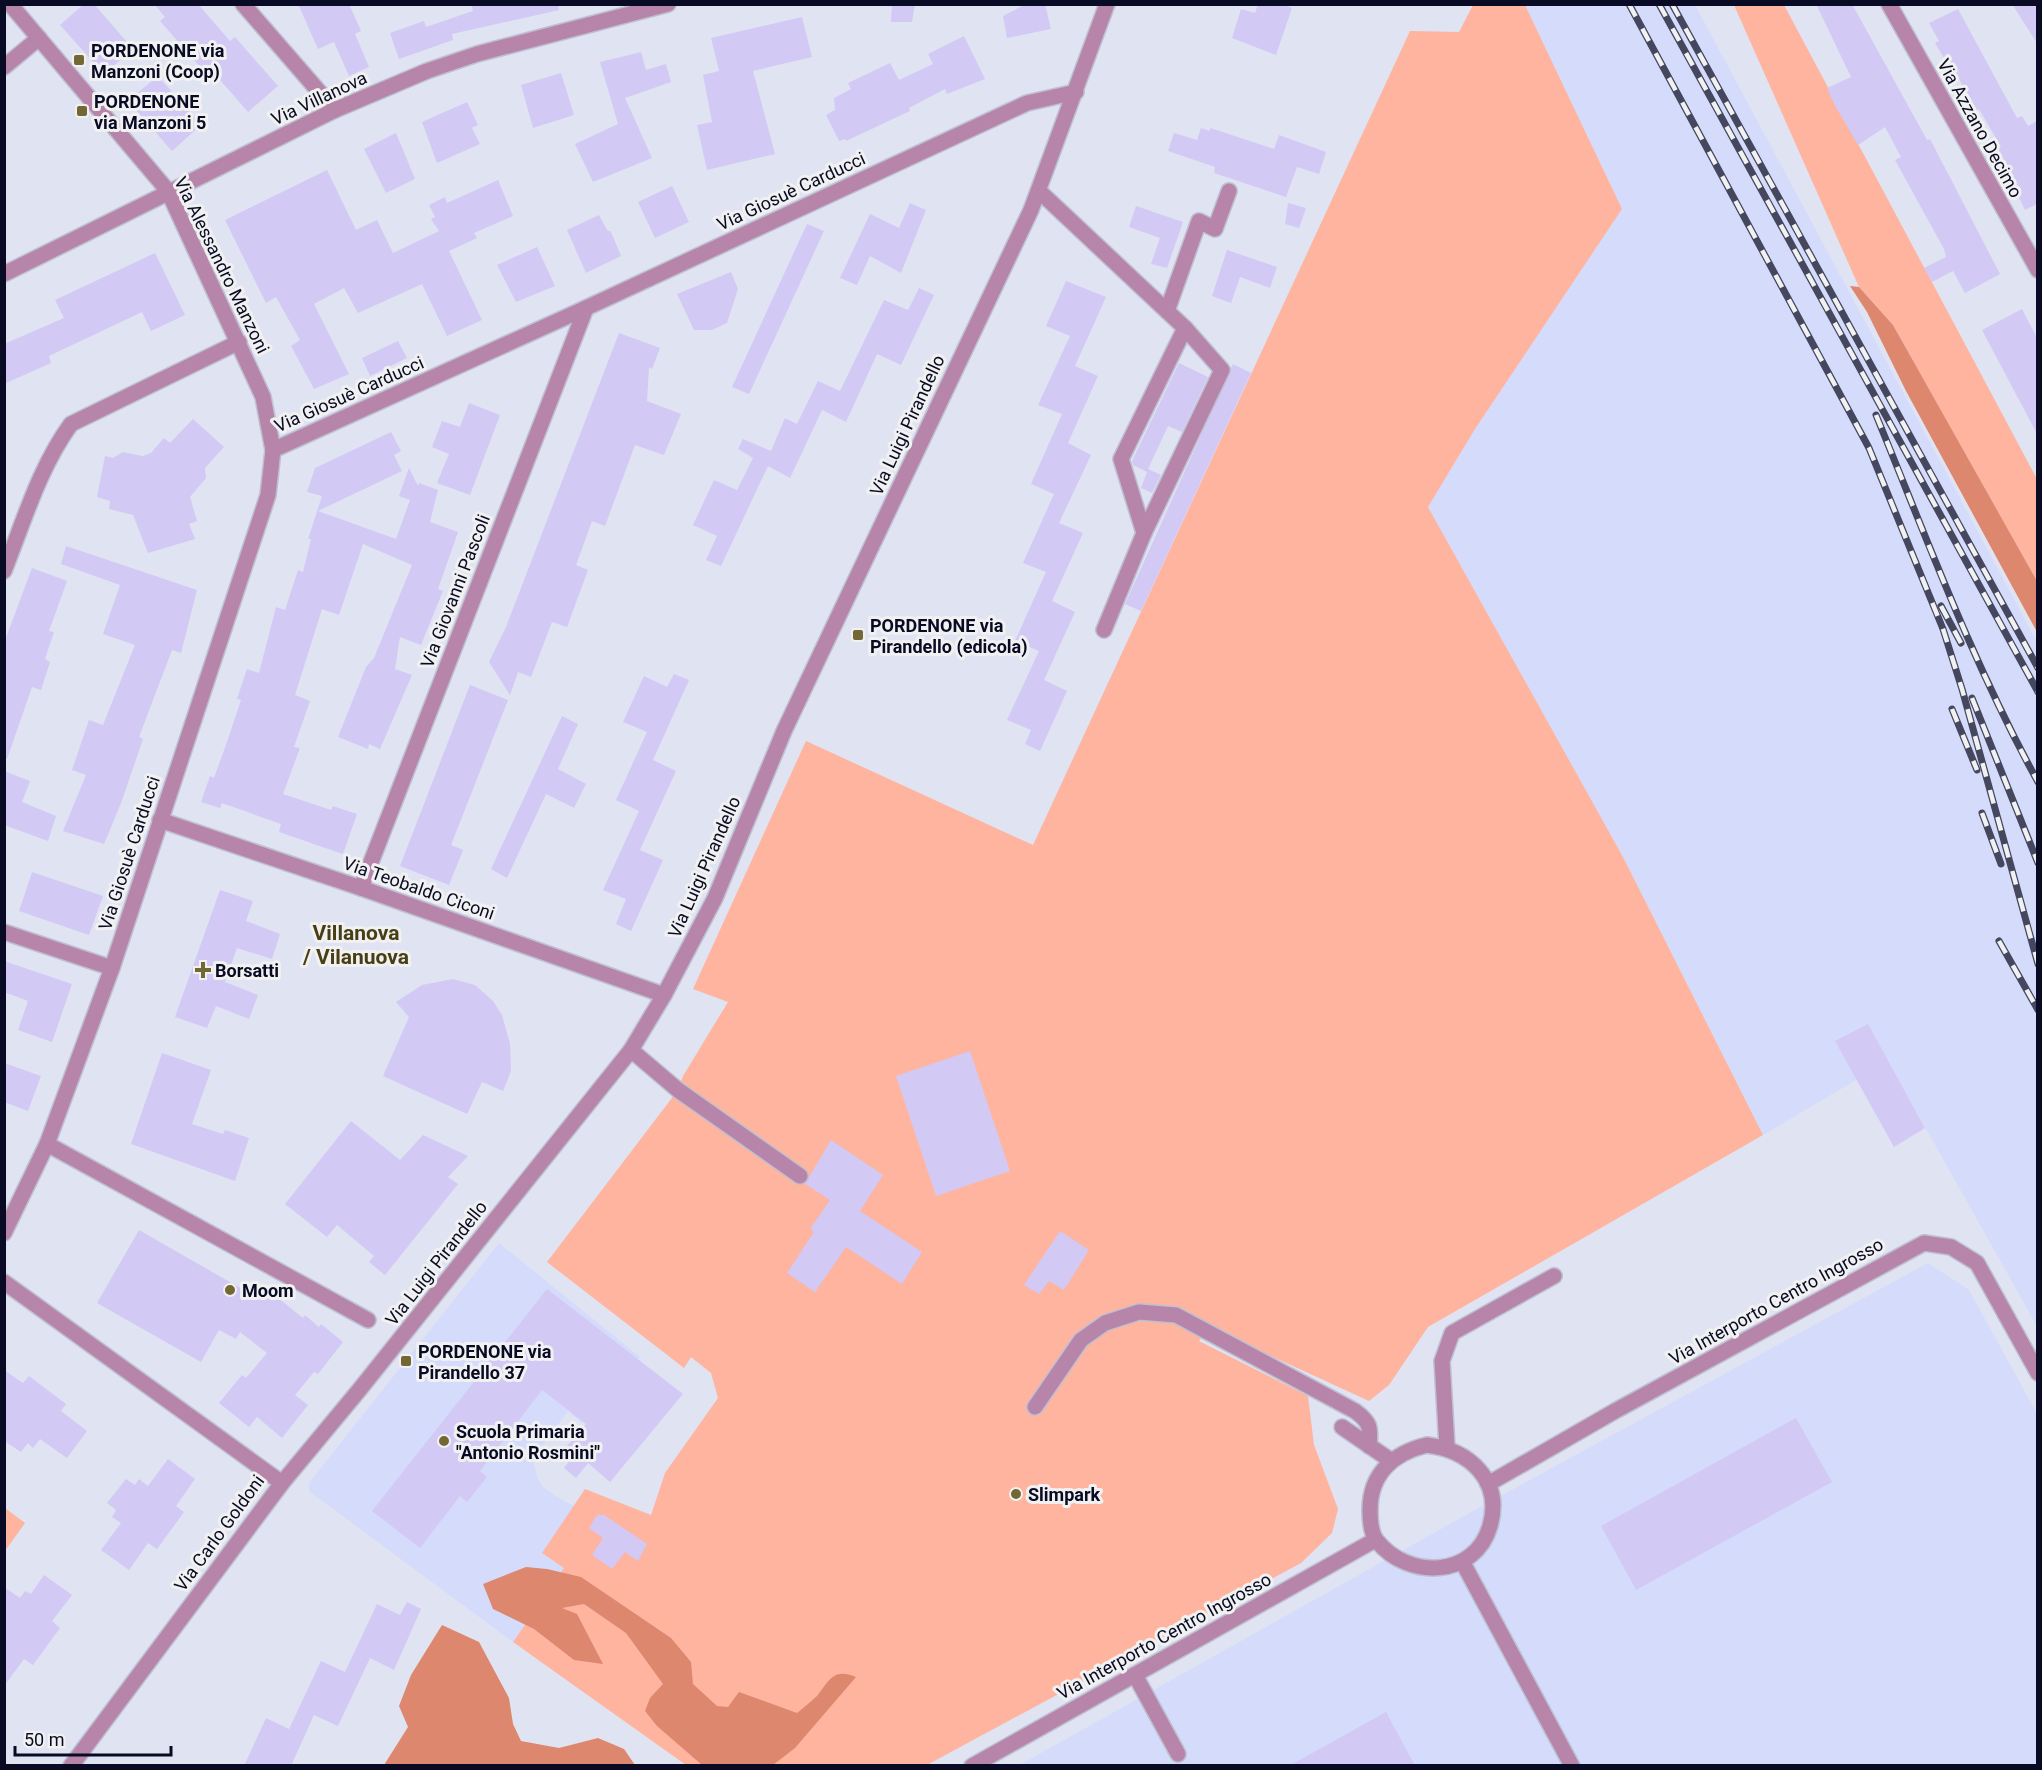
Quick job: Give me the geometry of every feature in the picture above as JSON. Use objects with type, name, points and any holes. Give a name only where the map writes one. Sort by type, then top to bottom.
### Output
[{"type":"street","name":"Via Alessandro Manzoni","points":[[10,4],[168,191],[263,397],[273,450]]},
{"type":"street","name":"Via Villanova","points":[[4,274],[335,110],[427,71],[477,54],[668,4]]},
{"type":"street","name":"Via Luigi Pirandello","points":[[1091,45],[1097,4]]},
{"type":"street","name":"Via Luigi Pirandello","points":[[282,1483],[631,1050],[664,995],[715,898],[784,731],[1039,191],[1107,4]]},
{"type":"street","name":"Via Azzano Decimo","points":[[1889,4],[2037,270]]},
{"type":"street","points":[[244,5],[335,110]]},
{"type":"street","points":[[4,67],[39,38]]},
{"type":"street","name":"Via Giosuè Carducci","points":[[4,1233],[47,1144],[112,968],[268,495],[273,450],[586,308],[1027,103],[1076,92]]},
{"type":"street","points":[[1039,191],[1185,328],[1222,370],[1144,533],[1104,630]]},
{"type":"street","points":[[1167,312],[1199,221],[1215,228],[1229,191]]},
{"type":"street","name":"Via Giovanni Pascoli","points":[[361,888],[586,308]]},
{"type":"street","points":[[1144,533],[1121,459],[1185,328]]},
{"type":"street","points":[[4,572],[43,470],[55,446],[71,424],[239,342]]},
{"type":"street","name":"Via Teobaldo Ciconi","points":[[160,820],[664,995]]},
{"type":"street","points":[[4,932],[112,968]]},
{"type":"street","points":[[631,1050],[678,1090],[800,1176]]},
{"type":"street","points":[[47,1144],[368,1320]]},
{"type":"street","name":"Via Interporto Centro Ingrosso","points":[[1488,1484],[1615,1411],[1924,1243],[1951,1247],[1977,1263],[2037,1373]]},
{"type":"street","points":[[1447,1447],[1442,1361],[1452,1333],[1554,1276]]},
{"type":"street","name":"Via Carlo Goldoni","points":[[4,1282],[282,1483],[71,1766]]},
{"type":"street","points":[[1035,1407],[1081,1340],[1105,1323],[1139,1312],[1176,1315],[1355,1411],[1368,1421],[1371,1430],[1369,1446]]},
{"type":"street","points":[[1342,1426],[1390,1460]]},
{"type":"street","points":[[1427,1445],[1447,1447],[1465,1456],[1480,1469],[1488,1484],[1493,1507],[1490,1527],[1481,1545],[1463,1563],[1427,1569],[1406,1564],[1375,1540],[1370,1517],[1370,1496],[1377,1476],[1390,1460],[1407,1450],[1427,1445]]},
{"type":"street","name":"Via Interporto Centro Ingrosso","points":[[972,1766],[1375,1540]]},
{"type":"street","points":[[1463,1563],[1572,1766]]},
{"type":"street","points":[[1135,1675],[1178,1754]]},
{"type":"shaded area","points":[[1473,5],[1525,5],[1622,209],[1475,429],[1428,507],[1623,857],[1763,1135],[1428,1327],[1389,1385],[1369,1401],[1208,1327],[1199,1341],[1308,1396],[1314,1445],[1338,1509],[1332,1533],[1301,1563],[927,1765],[686,1765],[513,1642],[564,1568],[542,1553],[585,1489],[651,1515],[665,1473],[718,1398],[711,1373],[691,1357],[684,1368],[547,1262],[678,1090],[683,1076],[728,1002],[693,989],[806,741],[1033,845],[1410,31],[1459,32]]},
{"type":"shaded area","points":[[1525,5],[1695,5],[2037,642],[2037,1326],[1888,1061],[1763,1135],[1623,857],[1428,507],[1475,429],[1622,209]]},
{"type":"shaded area","points":[[1734,5],[1784,5],[2037,479],[2037,581],[1893,325],[1859,287]]},
{"type":"shaded area","points":[[1850,286],[1859,287],[1893,325],[2037,581],[2037,632],[1906,391],[1867,312]]},
{"type":"shaded area","name":"Scuola Primaria \"Antonio Rosmini\"","points":[[499,1243],[640,1357],[582,1423],[568,1411],[533,1458],[537,1477],[542,1486],[574,1506],[542,1553],[565,1568],[513,1642],[309,1491],[309,1483]]},
{"type":"shaded area","points":[[1928,1263],[1969,1290],[2037,1414],[2037,1765],[1018,1766],[1475,1510]]},
{"type":"shaded area","points":[[5,1508],[25,1523],[5,1551]]},
{"type":"shaded area","points":[[526,1567],[581,1577],[671,1638],[691,1662],[693,1684],[717,1706],[728,1707],[739,1692],[797,1713],[817,1696],[832,1677],[848,1674],[856,1677],[795,1748],[773,1765],[702,1765],[657,1726],[645,1711],[650,1698],[663,1684],[626,1633],[584,1604],[562,1608],[577,1614],[603,1664],[574,1660],[534,1629],[493,1609],[483,1584]]},
{"type":"shaded area","points":[[442,1625],[479,1642],[509,1698],[513,1724],[521,1741],[559,1748],[598,1738],[624,1749],[635,1765],[384,1765],[408,1727],[399,1706],[411,1675]]},
{"type":"building","points":[[84,4],[94,4],[133,49],[104,74],[60,25]]},
{"type":"building","points":[[154,4],[198,4],[230,41],[235,37],[278,86],[248,112],[207,65],[202,69],[160,21],[165,17]]},
{"type":"building","points":[[298,4],[349,4],[361,31],[355,34],[369,67],[349,76],[334,42],[318,49]]},
{"type":"building","points":[[471,4],[558,4],[559,10],[452,34],[453,40],[399,59],[390,33],[424,21],[426,27],[473,11]]},
{"type":"building","points":[[892,4],[915,4],[912,22],[891,22]]},
{"type":"building","points":[[1026,4],[1045,4],[1051,29],[1007,38],[1003,16]]},
{"type":"building","points":[[1258,4],[1282,4],[1292,8],[1276,55],[1232,38],[1241,9],[1255,13]]},
{"type":"building","points":[[1816,4],[1852,4],[1927,140],[1930,139],[2000,274],[1965,293],[1953,271],[1932,282],[1924,268],[1946,257],[1944,249],[1895,160],[1901,157],[1885,127],[1858,145],[1834,104],[1827,88],[1851,77]]},
{"type":"building","points":[[2012,4],[2037,4],[2037,43]]},
{"type":"building","points":[[1958,9],[2017,118],[2022,116],[2028,126],[2037,121],[2037,204],[2025,210],[2012,183],[2015,181],[1998,149],[2001,147],[1979,109],[1973,113],[1965,98],[1968,96],[1947,56],[1944,58],[1935,43],[1939,41],[1929,23]]},
{"type":"building","points":[[802,17],[812,57],[753,71],[775,154],[707,170],[697,125],[712,122],[703,75],[719,71],[711,38]]},
{"type":"building","points":[[964,36],[985,79],[947,94],[945,89],[909,108],[910,111],[846,141],[845,139],[839,141],[826,115],[835,110],[834,98],[851,89],[848,83],[890,63],[899,80],[933,64],[928,54]]},
{"type":"building","points":[[641,52],[646,70],[666,64],[671,82],[625,98],[652,158],[593,182],[575,144],[618,124],[600,62]]},
{"type":"building","points":[[561,73],[574,115],[533,128],[521,85]]},
{"type":"building","points":[[158,76],[201,125],[172,151],[128,101]]},
{"type":"building","points":[[467,102],[478,125],[472,128],[480,144],[437,163],[422,122]]},
{"type":"building","points":[[1201,128],[1210,131],[1210,128],[1274,149],[1279,135],[1326,152],[1319,174],[1297,167],[1286,197],[1214,173],[1215,167],[1168,151],[1174,133],[1197,140]]},
{"type":"building","points":[[396,133],[415,179],[386,193],[364,149]]},
{"type":"building","points":[[327,170],[356,230],[377,220],[393,253],[439,231],[431,219],[435,217],[429,205],[445,197],[447,203],[498,180],[513,216],[474,233],[477,238],[449,251],[482,320],[447,336],[422,284],[358,313],[344,288],[314,304],[349,374],[314,389],[291,346],[300,340],[276,297],[266,303],[225,220]]},
{"type":"building","points":[[672,186],[689,222],[655,238],[638,202]]},
{"type":"building","points":[[910,203],[926,210],[901,273],[870,256],[857,285],[840,278],[870,214],[899,228]]},
{"type":"building","points":[[1288,203],[1306,208],[1299,228],[1285,224]]},
{"type":"building","points":[[1136,206],[1183,222],[1167,268],[1151,264],[1160,238],[1129,227]]},
{"type":"building","points":[[599,215],[607,230],[611,232],[621,256],[586,273],[567,230]]},
{"type":"building","points":[[807,224],[824,231],[749,394],[732,387]]},
{"type":"building","points":[[537,247],[555,286],[516,302],[497,265]]},
{"type":"building","points":[[1227,250],[1277,267],[1270,288],[1240,277],[1231,303],[1212,296]]},
{"type":"building","points":[[155,253],[185,315],[151,331],[142,312],[49,356],[51,363],[4,384],[4,344],[64,318],[55,300]]},
{"type":"building","points":[[731,272],[738,289],[727,323],[712,330],[694,330],[677,294]]},
{"type":"building","points":[[1066,281],[1106,297],[1075,366],[1098,376],[1068,443],[1091,455],[1059,523],[1083,533],[1052,601],[1075,612],[1044,680],[1067,691],[1040,751],[1025,744],[1031,730],[1007,720],[1039,651],[1015,641],[1046,572],[1023,563],[1054,494],[1031,484],[1062,414],[1038,405],[1070,336],[1046,326]]},
{"type":"building","points":[[919,288],[934,295],[901,365],[877,354],[846,422],[822,410],[790,478],[768,466],[721,566],[706,560],[717,536],[693,525],[714,480],[737,490],[753,458],[738,449],[743,439],[771,451],[785,418],[797,424],[818,381],[840,391],[884,300],[908,310]]},
{"type":"building","points":[[2022,309],[2037,338],[2037,434],[1982,330]]},
{"type":"building","points":[[619,333],[660,348],[652,369],[649,367],[647,401],[681,414],[664,455],[635,445],[605,526],[592,521],[576,565],[588,570],[567,627],[552,622],[531,677],[518,672],[510,695],[489,662],[506,627]]},
{"type":"building","points":[[398,341],[407,358],[370,376],[362,358]]},
{"type":"building","points":[[1179,363],[1208,377],[1182,432],[1168,426],[1148,469],[1161,475],[1152,493],[1141,488],[1147,472],[1133,465],[1132,461]]},
{"type":"building","points":[[1233,364],[1251,373],[1141,611],[1125,604]]},
{"type":"building","points":[[469,403],[500,415],[470,495],[437,483],[449,454],[432,447],[442,421],[460,427]]},
{"type":"building","points":[[193,419],[224,447],[205,468],[206,478],[190,497],[197,521],[189,524],[195,539],[148,553],[133,515],[109,509],[110,501],[97,497],[105,456],[113,458],[123,452],[143,456],[151,453],[164,438],[170,443]]},
{"type":"building","points":[[391,432],[401,451],[394,455],[402,471],[318,511],[396,539],[410,500],[399,496],[409,468],[418,486],[419,483],[438,490],[430,522],[458,532],[438,589],[443,591],[421,645],[400,637],[395,669],[412,675],[380,749],[369,744],[368,749],[338,737],[366,667],[374,658],[412,565],[363,544],[339,615],[322,609],[295,695],[310,701],[294,747],[300,748],[283,794],[331,810],[333,806],[357,814],[343,854],[279,832],[281,824],[222,803],[220,808],[201,802],[210,776],[214,778],[227,742],[241,700],[237,699],[247,669],[259,673],[276,607],[285,610],[298,570],[303,572],[311,539],[308,539],[322,496],[307,492],[315,468]]},
{"type":"building","points":[[66,546],[197,590],[181,653],[172,650],[139,737],[143,739],[121,803],[104,844],[63,831],[86,775],[72,770],[89,720],[103,725],[135,645],[103,634],[120,585],[61,564]]},
{"type":"building","points":[[32,568],[67,581],[49,631],[54,632],[45,659],[50,662],[41,690],[32,687],[7,759],[4,758],[4,643]]},
{"type":"building","points":[[674,674],[689,680],[653,760],[676,771],[640,850],[663,860],[631,931],[616,924],[626,899],[603,890],[639,811],[616,800],[647,732],[623,722],[644,676],[667,687]]},
{"type":"building","points":[[470,685],[508,700],[451,845],[463,850],[449,885],[400,866]]},
{"type":"building","points":[[562,716],[578,724],[558,769],[586,784],[574,808],[546,794],[507,878],[491,869]]},
{"type":"building","points":[[4,771],[30,781],[22,802],[56,816],[48,841],[4,825]]},
{"type":"building","points":[[32,872],[103,896],[89,935],[19,911]]},
{"type":"building","points":[[220,890],[253,901],[246,921],[280,934],[272,959],[237,948],[225,982],[258,995],[249,1019],[216,1006],[207,1028],[175,1017]]},
{"type":"building","points":[[4,961],[72,984],[52,1042],[18,1030],[28,1001],[4,992]]},
{"type":"building","points":[[453,979],[475,985],[493,1001],[502,1015],[510,1044],[511,1071],[503,1091],[482,1082],[467,1114],[383,1076],[409,1017],[396,1002],[422,985]]},
{"type":"building","points":[[1868,1024],[1925,1128],[1894,1147],[1835,1041]]},
{"type":"building","points":[[970,1051],[1010,1171],[936,1196],[896,1076]]},
{"type":"building","points":[[162,1053],[211,1070],[192,1124],[223,1134],[225,1130],[249,1138],[235,1181],[131,1144]]},
{"type":"building","points":[[4,1063],[41,1076],[28,1111],[4,1102]]},
{"type":"building","points":[[351,1121],[400,1160],[423,1135],[468,1156],[448,1177],[458,1184],[385,1275],[369,1262],[374,1256],[337,1225],[327,1237],[285,1204]]},
{"type":"building","points":[[831,1140],[883,1175],[860,1211],[922,1252],[902,1284],[846,1247],[815,1292],[787,1273],[814,1232],[810,1229],[830,1200],[805,1184]]},
{"type":"building","points":[[139,1230],[242,1289],[246,1283],[265,1293],[267,1289],[303,1318],[305,1315],[319,1327],[321,1324],[343,1342],[318,1374],[314,1372],[295,1395],[308,1405],[282,1438],[257,1417],[249,1427],[219,1403],[242,1375],[246,1378],[267,1353],[240,1332],[236,1339],[219,1330],[201,1362],[97,1303]]},
{"type":"building","points":[[1060,1231],[1089,1250],[1064,1290],[1049,1281],[1039,1294],[1024,1285]]},
{"type":"building","points":[[547,1289],[683,1394],[610,1482],[588,1463],[576,1478],[564,1468],[575,1453],[567,1446],[586,1424],[542,1390],[480,1471],[487,1477],[467,1502],[460,1496],[420,1548],[372,1511]]},
{"type":"building","points":[[4,1370],[23,1383],[29,1376],[66,1404],[61,1411],[87,1431],[67,1458],[40,1439],[33,1448],[28,1443],[21,1452],[4,1441]]},
{"type":"building","points":[[1796,1418],[1832,1482],[1636,1590],[1601,1526]]},
{"type":"building","points":[[168,1459],[195,1479],[176,1506],[184,1512],[157,1549],[148,1543],[129,1570],[101,1550],[121,1523],[112,1517],[116,1510],[107,1503],[126,1479],[135,1485],[139,1479],[148,1486]]},
{"type":"building","points":[[597,1515],[604,1515],[647,1544],[638,1561],[625,1552],[612,1569],[592,1555],[603,1538],[589,1528]]},
{"type":"building","points":[[44,1575],[72,1595],[52,1621],[60,1628],[33,1665],[24,1659],[4,1686],[4,1587],[20,1598],[25,1591],[31,1594]]},
{"type":"building","points":[[407,1602],[421,1609],[394,1670],[370,1658],[338,1726],[314,1715],[291,1766],[244,1766],[266,1718],[289,1729],[321,1661],[345,1672],[377,1604],[400,1615]]},
{"type":"building","points":[[1386,1712],[1415,1766],[1289,1766]]},
{"type":"railway","points":[[1629,4],[1869,448],[1943,629],[1962,689],[2038,964]]},
{"type":"railway","points":[[1659,4],[2038,692]]},
{"type":"railway","points":[[1672,4],[2038,668]]},
{"type":"railway","points":[[1876,415],[1972,647],[2038,782]]},
{"type":"railway","points":[[1941,606],[1961,643]]},
{"type":"railway","points":[[1972,698],[2038,863]]},
{"type":"railway","points":[[1952,709],[1977,770]]},
{"type":"railway","points":[[1982,813],[2001,864]]},
{"type":"railway","points":[[1999,941],[2038,1010]]},
{"type":"place","name":"PORDENONE via Manzoni (Coop)","points":[[79,60]]},
{"type":"place","name":"PORDENONE via Manzoni 5","points":[[82,111]]},
{"type":"place","name":"PORDENONE via Pirandello (edicola)","points":[[858,635]]},
{"type":"place","name":"Borsatti","points":[[203,970]]},
{"type":"place","name":"Moom","points":[[230,1290]]},
{"type":"place","name":"PORDENONE via Pirandello 37","points":[[406,1361]]},
{"type":"place","name":"Scuola Primaria \"Antonio Rosmini\"","points":[[444,1441]]},
{"type":"place","name":"Slimpark","points":[[1016,1494]]},
{"type":"district","name":"Villanova / Vilanuova","points":[[356,945]]}]
